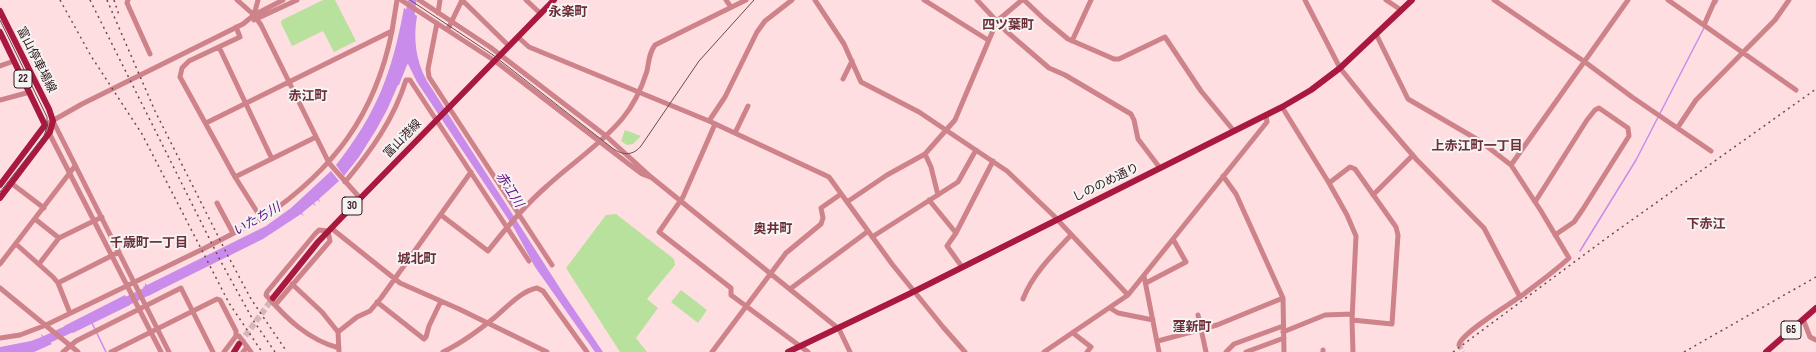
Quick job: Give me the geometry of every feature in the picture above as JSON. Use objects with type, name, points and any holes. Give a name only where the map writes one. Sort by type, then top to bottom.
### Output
[{"type":"main road","name":"富山港線","points":[[273,298],[330,230],[360,198],[509,46],[519,38],[554,0]]},
{"type":"main road","name":"しののめ通り","points":[[788,352],[914,292],[1282,107],[1311,90],[1340,68],[1412,0]]},
{"type":"main road","name":"富山停車場線","points":[[0,11],[49,109],[52,121]]},
{"type":"main road","name":"富山停車場線","points":[[0,32],[45,125]]},
{"type":"main road","points":[[0,198],[49,133],[52,121]]},
{"type":"main road","points":[[0,185],[45,125]]},
{"type":"main road","name":"65","points":[[1766,352],[1816,308]]},
{"type":"main road","points":[[234,352],[239,344]]},
{"type":"street","points":[[128,0],[127,3],[150,54]]},
{"type":"street","points":[[237,0],[255,17],[289,81],[330,165],[360,198]]},
{"type":"street","points":[[255,17],[258,0]]},
{"type":"street","points":[[161,352],[45,125],[102,94],[243,24],[283,0]]},
{"type":"street","points":[[255,17],[297,0]]},
{"type":"street","points":[[0,338],[20,335],[46,325],[128,285],[135,284],[263,218],[304,188],[330,165],[359,122],[380,77],[388,51],[397,0]]},
{"type":"street","points":[[401,0],[448,29],[495,61],[599,142],[642,174],[651,178]]},
{"type":"street","points":[[438,13],[440,0]]},
{"type":"street","points":[[448,29],[462,0],[509,46]]},
{"type":"street","points":[[526,0],[540,14]]},
{"type":"street","points":[[726,0],[732,7]]},
{"type":"street","points":[[441,215],[488,251],[508,226],[548,185],[606,136],[629,110],[646,71],[650,51],[654,45],[746,0]]},
{"type":"street","points":[[709,121],[725,97],[757,32],[765,21],[792,0]]},
{"type":"street","points":[[814,0],[844,44],[861,82],[920,112],[946,132],[1007,171],[1057,219],[1128,295]]},
{"type":"street","points":[[924,0],[988,40]]},
{"type":"street","points":[[977,0],[1022,45],[1049,68],[1064,75],[1131,114],[1134,120],[1138,139],[1160,168]]},
{"type":"street","points":[[847,202],[887,175],[925,154],[946,132],[955,120],[997,21],[1023,0],[1072,41],[1114,59],[1119,59],[1165,37],[1201,91],[1234,131]]},
{"type":"street","points":[[1072,41],[1091,0]]},
{"type":"street","points":[[1305,0],[1340,68],[1413,155],[1484,228],[1520,297]]},
{"type":"street","points":[[1386,0],[1401,10]]},
{"type":"street","points":[[1494,0],[1585,62],[1632,98],[1678,127],[1710,151]]},
{"type":"street","points":[[1511,166],[1628,0]]},
{"type":"street","points":[[1668,0],[1796,90]]},
{"type":"street","points":[[1704,25],[1715,0]]},
{"type":"street","points":[[1678,127],[1696,100],[1775,20],[1789,0]]},
{"type":"street","points":[[420,1],[501,55],[606,136],[651,178],[839,329],[850,352]]},
{"type":"street","points":[[437,23],[428,69],[429,77],[518,216],[552,265]]},
{"type":"street","points":[[236,27],[240,37],[189,61],[182,68],[180,77],[235,177],[261,218],[263,218]]},
{"type":"street","points":[[206,123],[392,31]]},
{"type":"street","points":[[1376,34],[1408,98],[1480,141],[1511,166],[1556,235],[1569,258],[1520,297],[1461,339],[1459,345]]},
{"type":"street","points":[[519,38],[529,47],[709,121],[829,177],[867,232],[914,292],[965,352]]},
{"type":"street","points":[[219,47],[272,159]]},
{"type":"street","points":[[0,66],[14,61]]},
{"type":"street","points":[[843,79],[852,61]]},
{"type":"street","points":[[345,181],[388,122],[401,96],[406,80],[410,80],[438,119],[471,172],[508,226],[529,261]]},
{"type":"street","points":[[0,100],[30,92]]},
{"type":"street","points":[[735,133],[748,106]]},
{"type":"street","points":[[1282,107],[1329,183],[1347,215],[1356,236],[1352,317],[1353,352]]},
{"type":"street","points":[[1535,202],[1595,110],[1599,108],[1628,128],[1629,136],[1583,209],[1574,222],[1556,235]]},
{"type":"street","points":[[1044,352],[1128,295],[1266,122],[1266,115]]},
{"type":"street","points":[[52,121],[102,217],[169,352]]},
{"type":"street","points":[[715,124],[680,200],[659,232],[731,288],[731,295],[808,352]]},
{"type":"street","points":[[235,177],[316,137]]},
{"type":"street","points":[[872,238],[958,182],[976,150]]},
{"type":"street","points":[[925,154],[931,167],[938,194]]},
{"type":"street","points":[[1373,194],[1413,155]]},
{"type":"street","points":[[962,267],[947,246],[956,233],[993,161]]},
{"type":"street","points":[[0,264],[75,166]]},
{"type":"street","points":[[1226,352],[1234,344],[1325,315],[1352,317],[1392,324],[1398,235],[1396,228],[1353,168],[1350,167],[1329,183]]},
{"type":"street","points":[[338,332],[356,317],[370,311],[395,280],[471,172]]},
{"type":"street","points":[[1223,176],[1236,194],[1283,298],[1284,352]]},
{"type":"street","points":[[11,183],[44,208]]},
{"type":"street","points":[[712,352],[786,253],[821,224],[823,218],[821,208],[841,194]]},
{"type":"street","points":[[929,200],[956,233]]},
{"type":"street","points":[[218,203],[233,233]]},
{"type":"street","points":[[39,264],[58,238],[102,217]]},
{"type":"street","points":[[35,219],[58,238]]},
{"type":"street","points":[[292,284],[322,312],[338,332],[339,350],[307,334],[294,324],[266,295],[315,234],[319,230],[330,230],[367,256],[395,280],[547,352]]},
{"type":"street","points":[[275,305],[330,241],[330,230]]},
{"type":"street","points":[[790,289],[867,232]]},
{"type":"street","points":[[1022,300],[1027,287],[1071,234]]},
{"type":"street","points":[[1146,283],[1186,262],[1173,239]]},
{"type":"street","points":[[16,244],[58,283],[70,313]]},
{"type":"street","points":[[58,283],[119,252]]},
{"type":"street","points":[[1144,276],[1154,320],[1159,352]]},
{"type":"street","points":[[0,288],[78,352]]},
{"type":"street","points":[[63,352],[69,344],[145,304],[181,288],[212,352]]},
{"type":"street","points":[[443,352],[456,346],[488,323],[525,293],[537,288],[544,291],[587,352]]},
{"type":"street","points":[[1158,341],[1217,325],[1283,298]]},
{"type":"street","points":[[111,352],[218,299],[220,300],[236,331],[236,336],[224,352]]},
{"type":"street","points":[[377,302],[424,339],[441,301]]},
{"type":"street","points":[[1110,308],[1118,313],[1154,320]]},
{"type":"street","points":[[1198,315],[1206,352]]},
{"type":"street","points":[[1803,319],[1810,337],[1816,340]]},
{"type":"street","points":[[1073,333],[1091,346],[1087,352]]},
{"type":"street","points":[[236,336],[239,336],[251,352]]},
{"type":"street","points":[[1246,352],[1284,338]]},
{"type":"street","points":[[243,352],[247,346]]},
{"type":"green space","points":[[323,0],[335,0],[356,41],[334,52],[323,31],[292,46],[281,23],[282,20]]},
{"type":"green space","points":[[625,130],[641,136],[633,144],[627,145],[621,141]]},
{"type":"green space","points":[[616,214],[674,259],[675,265],[647,299],[658,308],[636,338],[647,352],[620,352],[566,268],[606,215]]},
{"type":"green space","points":[[681,290],[707,310],[698,323],[671,302]]},
{"type":"shaded area","points":[[404,8],[417,16],[415,33],[416,50],[420,66],[427,81],[565,296],[603,352],[595,352],[535,267],[514,228],[417,82],[408,64],[387,110],[359,157],[344,176],[336,165],[362,128],[381,91],[394,53]]},
{"type":"shaded area","points":[[331,171],[339,181],[319,199],[320,203],[318,200],[314,203],[316,206],[313,204],[302,213],[304,216],[301,214],[263,239],[148,296],[143,287],[145,286],[145,283],[147,285],[266,226],[291,208]]},
{"type":"shaded area","points":[[125,295],[130,305],[73,333],[64,326]]},
{"type":"shaded area","points":[[41,334],[52,344],[34,352],[0,352],[0,347],[31,341],[42,337]]},
{"type":"waterway","name":"いたち川","points":[[409,23],[412,0]]},
{"type":"waterway","points":[[1716,4],[1718,0]]},
{"type":"waterway","points":[[1580,251],[1636,160],[1704,28]]},
{"type":"waterway","name":"いたち川","points":[[117,306],[156,287]]},
{"type":"waterway","points":[[92,323],[106,352]]},
{"type":"waterway","name":"いたち川","points":[[37,344],[80,324]]},
{"type":"tunnel","points":[[240,343],[273,298]]},
{"type":"tunnel","points":[[1459,345],[1463,352]]},
{"type":"tram line","points":[[410,0],[493,55],[615,150],[626,154],[638,150],[699,61],[754,0]]},
{"type":"tram line","points":[[0,20],[47,117],[47,127],[44,136],[0,192]]},
{"type":"railway","points":[[60,0],[91,56],[142,134],[229,303],[262,352]]},
{"type":"railway","points":[[90,0],[220,260],[253,320],[275,352]]},
{"type":"railway","points":[[107,0],[155,111],[228,256],[251,299],[287,352]]},
{"type":"railway","points":[[114,0],[119,15]]},
{"type":"railway","points":[[1453,352],[1608,237],[1816,89]]},
{"type":"railway","points":[[1684,352],[1816,277]]},
{"type":"district","name":"永楽町","points":[[568,13]]},
{"type":"district","name":"四ツ葉町","points":[[1008,26]]},
{"type":"district","name":"赤江町","points":[[308,97]]},
{"type":"district","name":"上赤江町一丁目","points":[[1477,147]]},
{"type":"district","name":"下赤江","points":[[1706,225]]},
{"type":"district","name":"奥井町","points":[[773,230]]},
{"type":"district","name":"千歳町一丁目","points":[[149,244]]},
{"type":"district","name":"城北町","points":[[417,260]]},
{"type":"district","name":"窪新町","points":[[1192,328]]},
{"type":"water label","name":"赤江川","points":[[509,190]]}]
